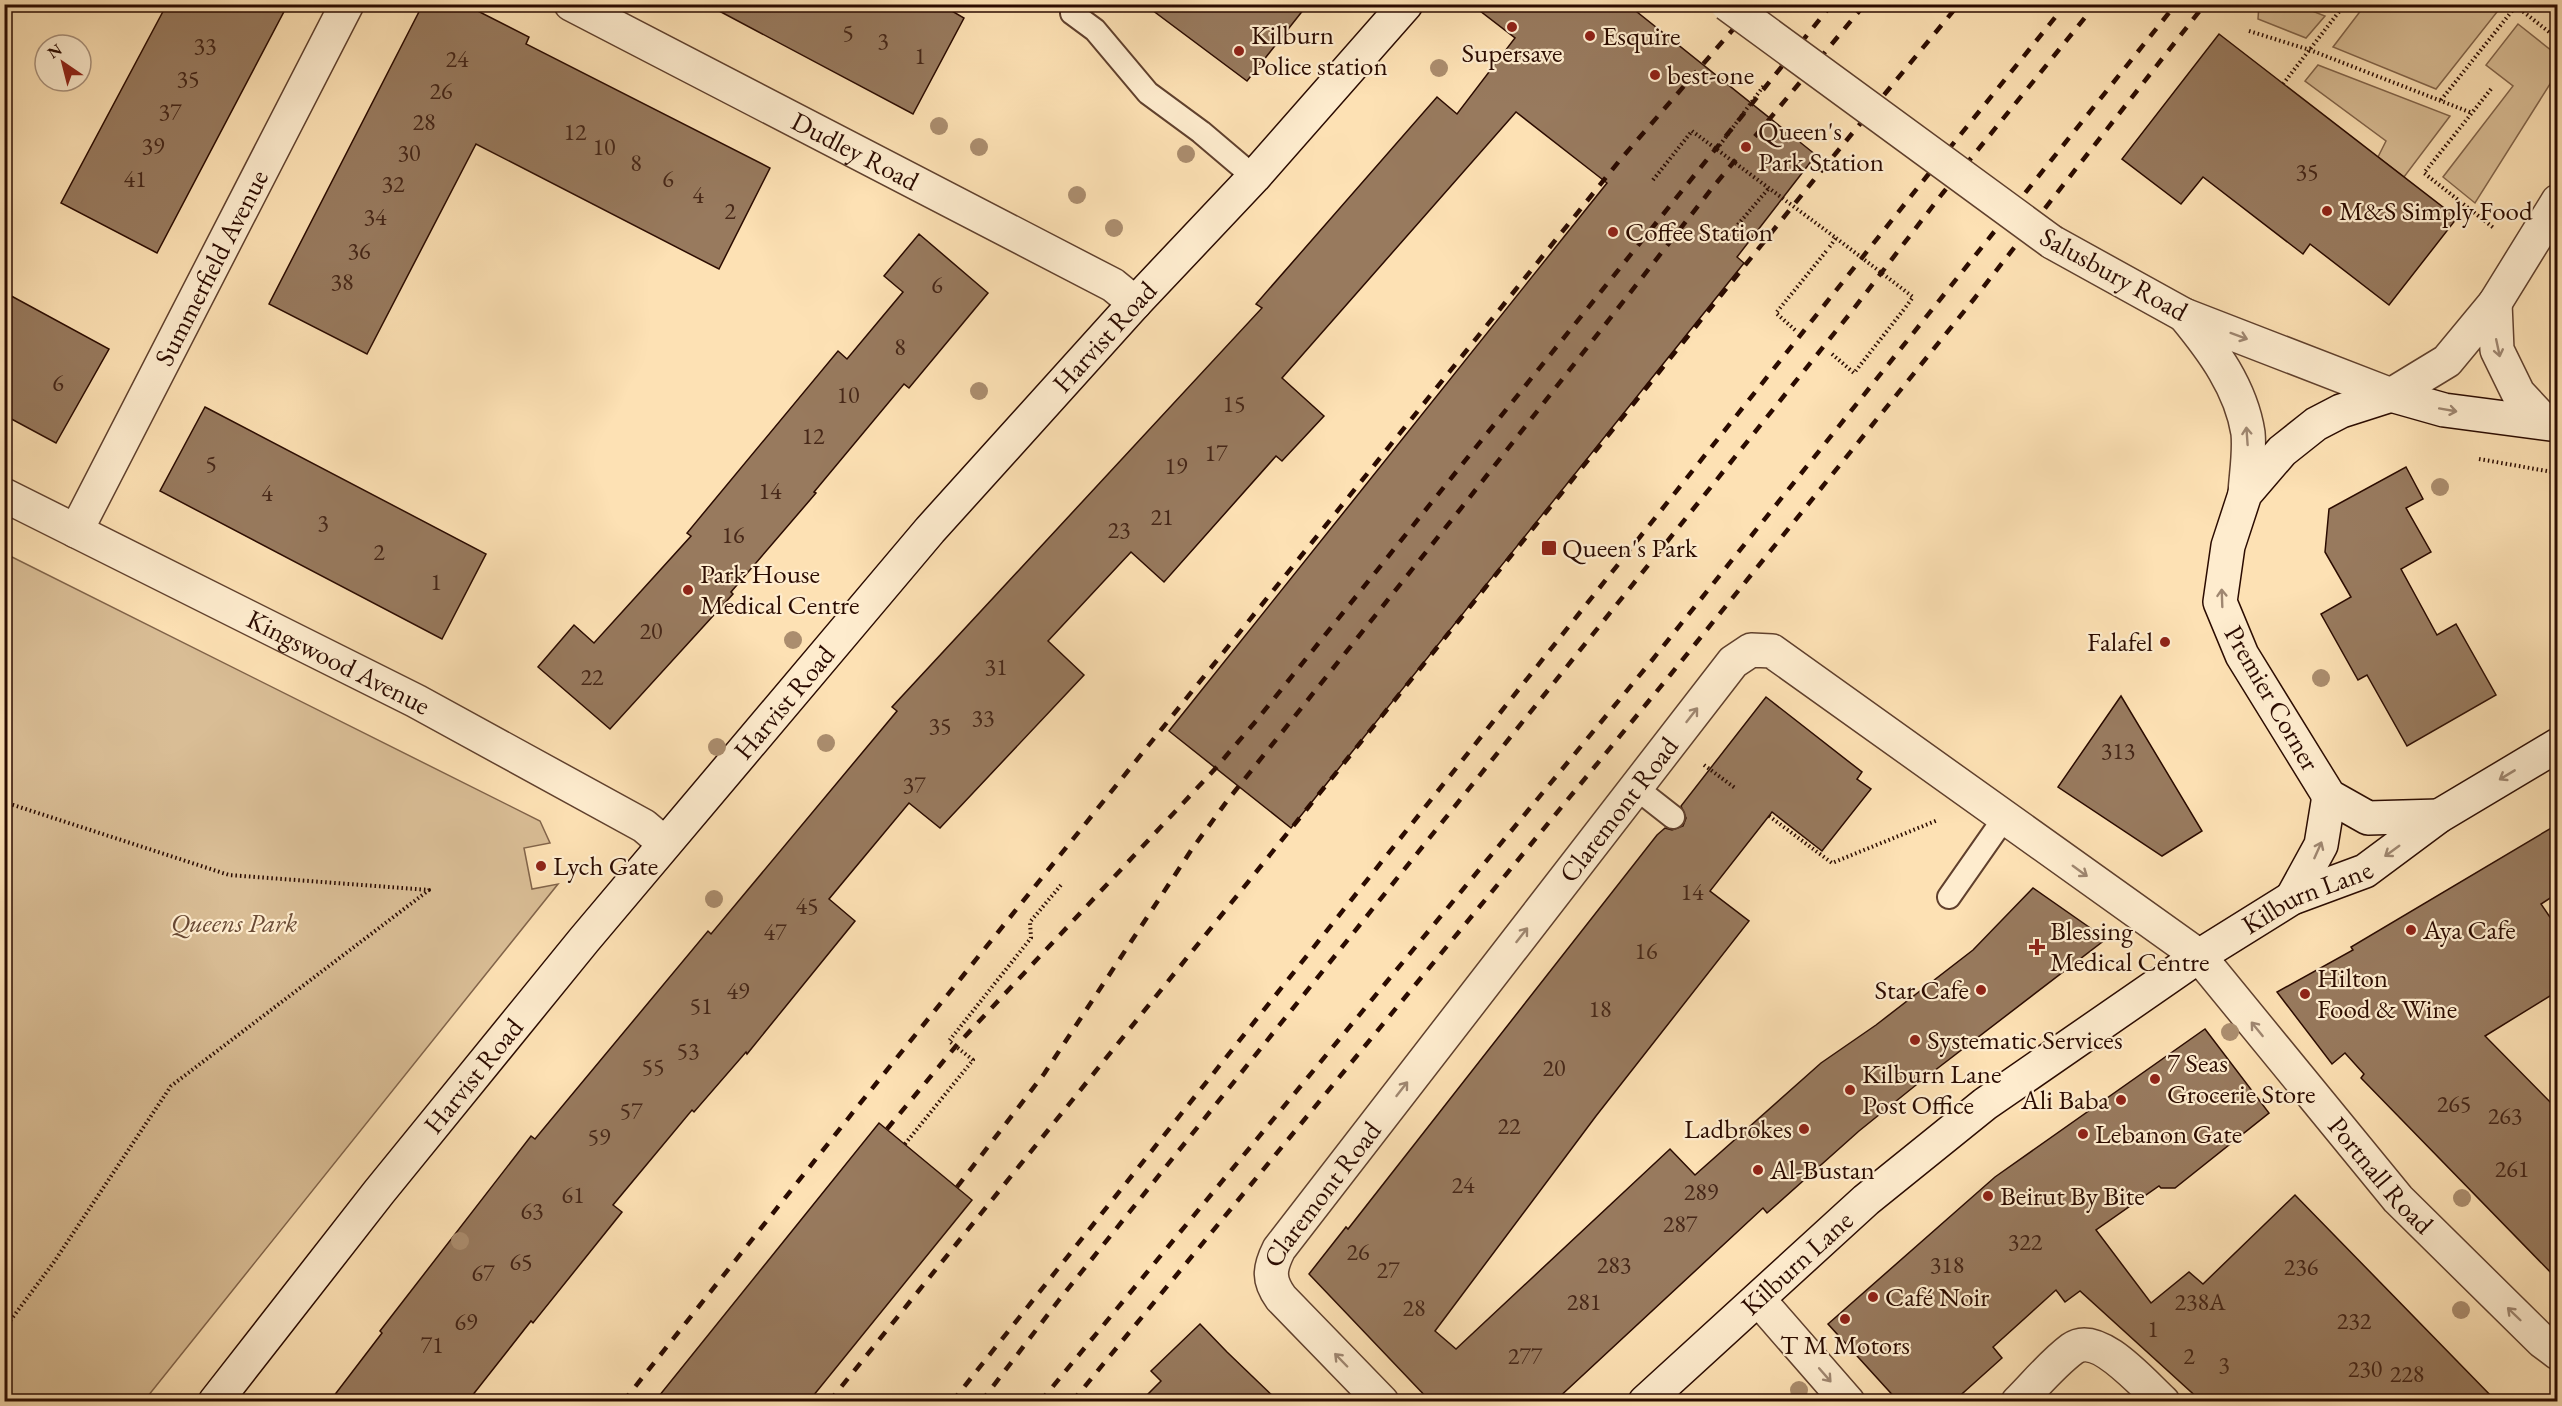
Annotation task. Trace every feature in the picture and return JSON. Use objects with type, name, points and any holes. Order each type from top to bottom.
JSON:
[{"type":"street","name":"Summerfield Avenue","points":[[76,531],[347,4]]},
{"type":"street","name":"Dudley Road","points":[[571,4],[1113,285],[1135,303]]},
{"type":"street","name":"Harvist Road","points":[[215,1401],[379,1192],[664,843],[930,530],[1135,303],[1254,177],[1406,4]]},
{"type":"street","name":"Salusbury Road","points":[[1727,4],[2052,242],[2184,315],[2391,395],[2444,410],[2552,424]]},
{"type":"street","name":"Premier Corner","points":[[2245,494],[2282,451],[2316,424],[2341,411],[2391,395],[2447,361],[2495,303],[2558,201]]},
{"type":"street","points":[[2495,303],[2496,350],[2517,393],[2552,424]]},
{"type":"street","name":"Premier Corner","points":[[2184,315],[2208,344],[2240,399],[2248,435],[2245,494],[2228,546],[2220,602],[2242,655],[2329,796],[2368,818],[2439,816]]},
{"type":"street","name":"Kingswood Avenue","points":[[4,495],[416,701],[644,826],[664,843]]},
{"type":"street","name":"Claremont Road","points":[[1382,1401],[1281,1298],[1270,1277],[1271,1265],[1279,1249],[1733,662],[1751,650],[1772,651],[2199,956]]},
{"type":"street","name":"Kilburn Lane","points":[[1645,1401],[1759,1300],[1866,1200],[1957,1126],[2199,956],[2292,898],[2365,870],[2439,816],[2558,746]]},
{"type":"street","name":"Premier Corner","points":[[2292,898],[2321,845],[2329,796]]},
{"type":"street","name":"Portnall Road","points":[[2199,956],[2398,1199],[2542,1341],[2558,1353]]},
{"type":"street","points":[[1759,1300],[1848,1401]]},
{"type":"street","points":[[2018,1401],[2073,1348],[2087,1345],[2100,1347],[2163,1401]]},
{"type":"lane","points":[[1080,4],[1072,13],[1095,30],[1148,93],[1201,132],[1254,177]]},
{"type":"lane","points":[[1636,788],[1673,817]]},
{"type":"lane","points":[[1949,897],[1994,810]]},
{"type":"path","points":[[2283,84],[2344,4]]},
{"type":"path","points":[[2441,100],[2515,5],[2558,39]]},
{"type":"path","points":[[2249,31],[2310,50],[2472,113]]},
{"type":"path","points":[[1717,149],[1765,84]]},
{"type":"path","points":[[2491,89],[2424,173],[2525,253]]},
{"type":"path","points":[[1653,180],[1692,131],[1914,297],[1854,373],[1832,354]]},
{"type":"path","points":[[1729,235],[1769,188]]},
{"type":"path","points":[[1796,330],[1776,313],[1836,238]]},
{"type":"path","points":[[4,802],[229,875],[429,890],[171,1086],[54,1262],[4,1329]]},
{"type":"path","points":[[1769,816],[1832,863],[1994,810]]},
{"type":"path","points":[[904,1144],[973,1060],[949,1041],[1031,938],[1030,922],[1061,885]]},
{"type":"green space","points":[[2259,4],[2297,5],[2325,16],[2306,38],[2258,19]]},
{"type":"green space","points":[[2497,4],[2501,7],[2436,89],[2333,47],[2365,5]]},
{"type":"green space","points":[[2518,24],[2557,55],[2557,73],[2475,203],[2443,177],[2513,86],[2486,65]]},
{"type":"green space","points":[[2318,65],[2450,116],[2404,177],[2378,157],[2386,141],[2305,81]]},
{"type":"green space","name":"Queens Park","points":[[4,553],[540,821],[550,843],[524,848],[532,889],[558,884],[144,1401],[5,1401]]},
{"type":"building","points":[[167,4],[288,4],[157,253],[61,203]]},
{"type":"building","points":[[423,4],[464,4],[529,37],[526,44],[770,168],[719,269],[476,144],[367,354],[269,304]]},
{"type":"building","points":[[706,4],[940,4],[964,18],[913,114]]},
{"type":"building","name":"Kilburn Police station","points":[[1144,4],[1308,4],[1247,81]]},
{"type":"building","points":[[1471,4],[1627,4],[1816,155],[1737,257],[1744,263],[1291,828],[1169,731],[1607,183],[1516,112],[1282,378],[1324,416],[1282,461],[1276,456],[1164,582],[1131,552],[1048,641],[1084,675],[940,828],[909,803],[829,899],[855,921],[747,1054],[746,1052],[694,1112],[692,1110],[613,1205],[622,1212],[468,1401],[330,1401],[382,1333],[380,1331],[531,1136],[535,1139],[708,931],[711,934],[897,711],[892,707],[1262,308],[1256,304],[1437,97],[1457,114],[1515,38]]},
{"type":"building","points":[[2219,34],[2457,218],[2389,305],[2310,244],[2303,254],[2203,177],[2181,204],[2122,159]]},
{"type":"building","points":[[919,234],[988,293],[909,388],[904,384],[814,492],[816,493],[731,592],[733,594],[610,729],[538,667],[574,625],[594,643],[691,536],[687,533],[838,351],[847,359],[903,292],[884,276]]},
{"type":"building","points":[[4,292],[109,349],[56,443],[4,415]]},
{"type":"building","points":[[205,407],[486,554],[442,639],[160,491]]},
{"type":"building","points":[[2406,467],[2423,499],[2406,508],[2431,552],[2401,569],[2437,635],[2456,624],[2496,695],[2407,746],[2367,675],[2358,680],[2321,614],[2351,597],[2325,552],[2329,509]]},
{"type":"building","points":[[2121,696],[2202,831],[2162,856],[2058,787]]},
{"type":"building","points":[[1766,697],[1862,772],[1857,779],[1871,789],[1822,851],[1772,812],[1710,891],[1749,921],[1596,1116],[1435,1331],[1456,1349],[1670,1149],[1695,1175],[1821,1063],[1876,1025],[1973,950],[2033,888],[2106,939],[1859,1131],[1767,1213],[1763,1208],[1555,1401],[1430,1401],[1309,1274],[1346,1227],[1348,1229],[1657,835],[1665,828],[1672,830],[1683,826],[1686,818],[1681,806]]},
{"type":"building","points":[[2558,824],[2558,893],[2541,904],[2558,929],[2558,991],[2485,1036],[2558,1110],[2558,1280],[2361,1078],[2364,1074],[2345,1053],[2332,1064],[2277,992],[2353,950],[2351,947]]},
{"type":"building","points":[[2205,1029],[2269,1113],[2175,1188],[2159,1186],[2096,1230],[2151,1303],[2189,1272],[2203,1284],[2295,1195],[2496,1401],[2201,1401],[2080,1291],[2065,1302],[2056,1290],[1993,1347],[2002,1358],[1954,1401],[1898,1401],[1828,1324],[1995,1177]]},
{"type":"building","points":[[879,1123],[972,1200],[809,1401],[655,1401]]},
{"type":"building","points":[[1200,1324],[1278,1401],[1141,1401],[1161,1381],[1151,1371]]},
{"type":"railway","points":[[623,1402],[858,1106],[1620,160],[1755,4]]},
{"type":"railway","points":[[887,1129],[956,1046],[1214,770],[1256,721],[1832,4]]},
{"type":"railway","points":[[957,1187],[1044,1074],[1192,849],[1227,801],[1466,502],[1713,187],[1865,4]]},
{"type":"railway","points":[[829,1402],[1813,181],[1959,4]]},
{"type":"railway","points":[[952,1402],[2066,4]]},
{"type":"railway","points":[[981,1402],[1059,1300],[2096,4]]},
{"type":"railway","points":[[1040,1402],[1653,659],[2176,4]]},
{"type":"railway","points":[[1072,1402],[1671,674],[1974,299],[2205,4]]},
{"type":"place","name":"Supersave","points":[[1512,27]]},
{"type":"place","name":"Esquire","points":[[1590,36]]},
{"type":"place","name":"Kilburn Police station","points":[[1239,51]]},
{"type":"place","name":"best-one","points":[[1655,75]]},
{"type":"place","name":"Queen's Park Station","points":[[1746,147]]},
{"type":"place","name":"M&S Simply Food","points":[[2327,211]]},
{"type":"place","name":"Coffee Station","points":[[1613,232]]},
{"type":"place","name":"Queen's Park","points":[[1549,548]]},
{"type":"place","name":"Park House Medical Centre","points":[[688,590]]},
{"type":"place","name":"Falafel","points":[[2165,642]]},
{"type":"place","name":"Lych Gate","points":[[541,866]]},
{"type":"place","name":"Aya Cafe","points":[[2411,930]]},
{"type":"place","name":"Blessing Medical Centre","points":[[2037,947]]},
{"type":"place","name":"Star Cafe","points":[[1981,990]]},
{"type":"place","name":"Hilton Food & Wine","points":[[2305,994]]},
{"type":"place","name":"Systematic Services","points":[[1915,1040]]},
{"type":"place","name":"7 Seas Grocerie Store","points":[[2155,1079]]},
{"type":"place","name":"Kilburn Lane Post Office","points":[[1850,1090]]},
{"type":"place","name":"Ali Baba","points":[[2121,1100]]},
{"type":"place","name":"Ladbrokes","points":[[1804,1129]]},
{"type":"place","name":"Lebanon Gate","points":[[2083,1134]]},
{"type":"place","name":"Al-Bustan","points":[[1758,1170]]},
{"type":"place","name":"Beirut By Bite","points":[[1988,1196]]},
{"type":"place","name":"Café Noir","points":[[1873,1297]]},
{"type":"place","name":"T M Motors","points":[[1845,1319]]}]
